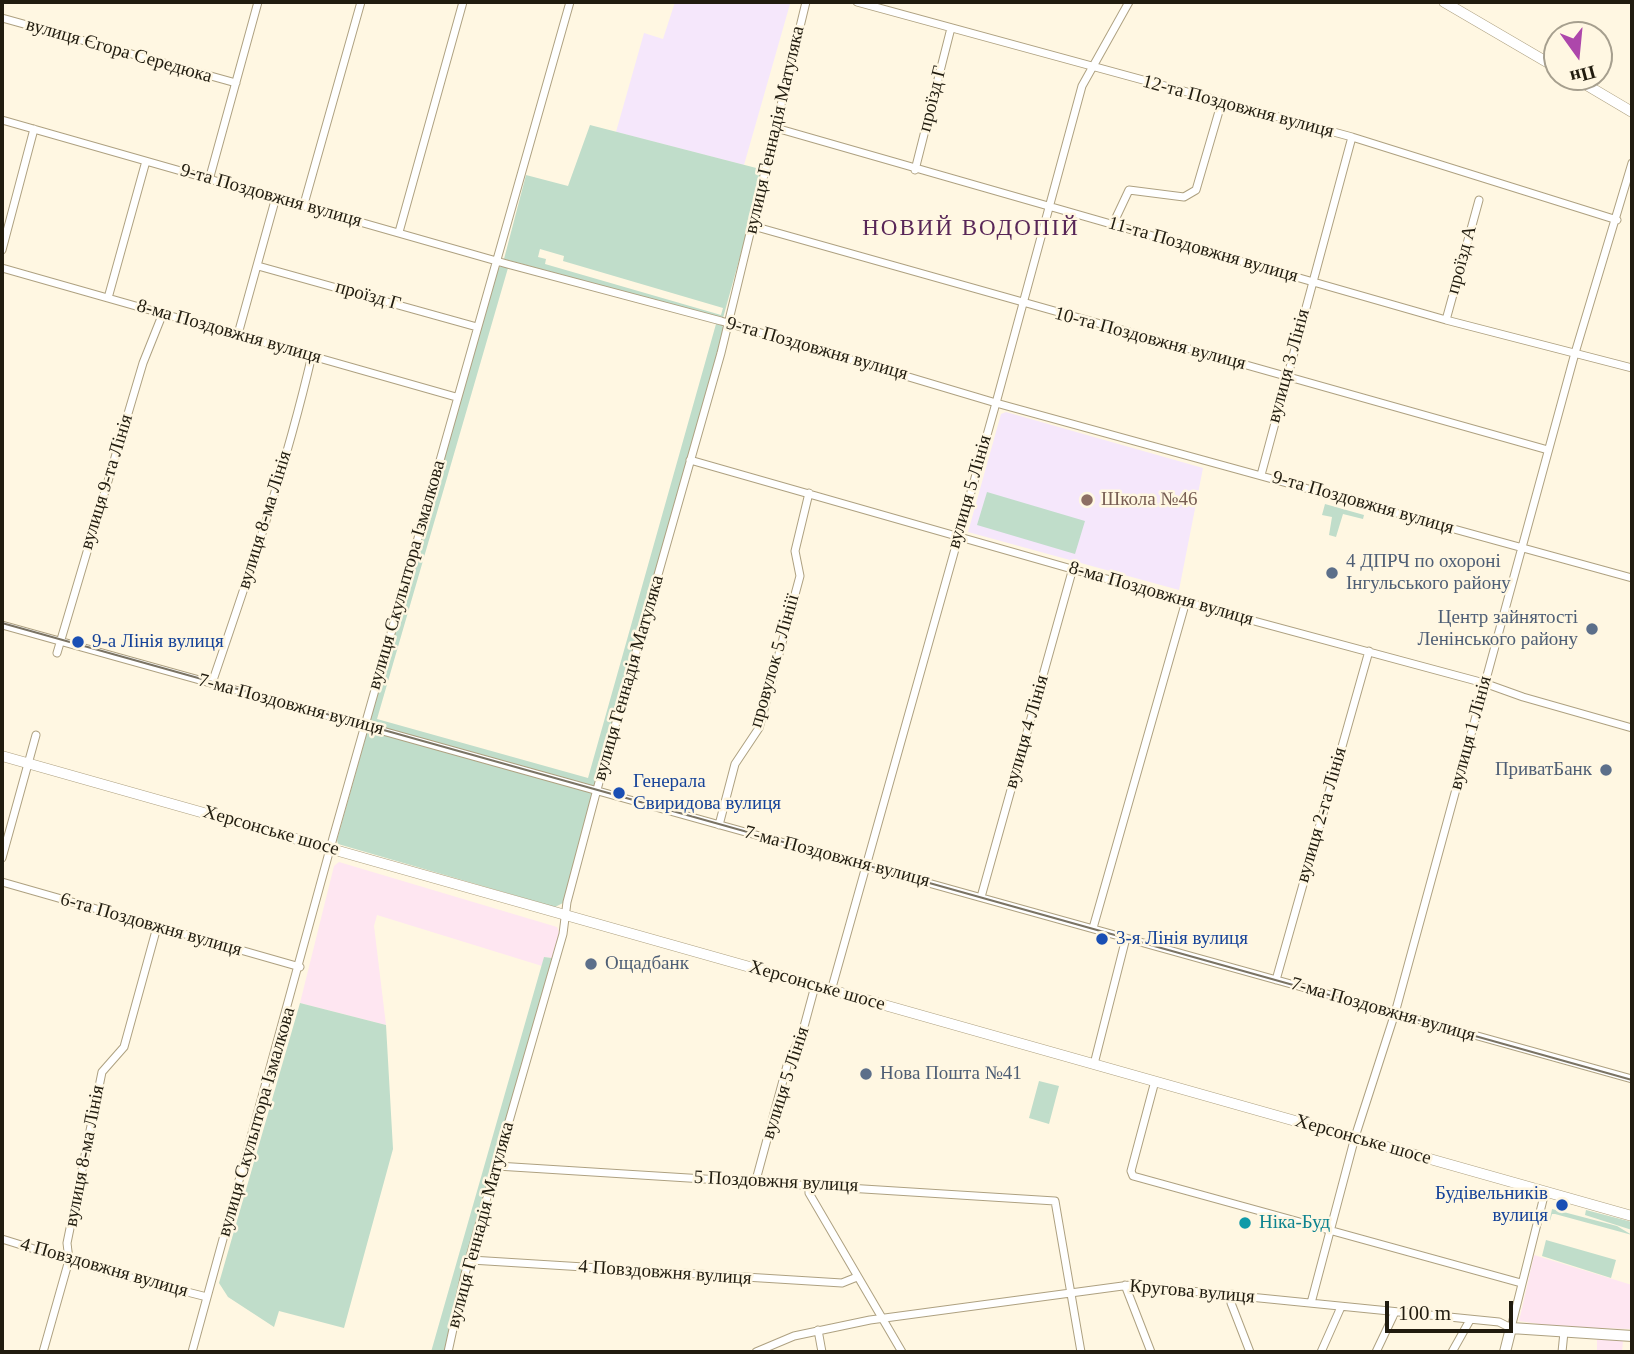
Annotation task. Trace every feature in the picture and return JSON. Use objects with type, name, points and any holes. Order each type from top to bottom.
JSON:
[{"type":"main road","points":[[1444,2],[1543,60]]},
{"type":"main road","points":[[1597,91],[1632,112]]},
{"type":"main road","name":"Херсонське шосе","points":[[2,756],[1632,1216]]},
{"type":"main road","points":[[1505,1352],[1511,1328]]},
{"type":"main road","name":"Кругова вулиця","points":[[1511,1328],[1632,1336]]},
{"type":"street","points":[[209,180],[258,2]]},
{"type":"street","points":[[304,204],[361,2]]},
{"type":"street","points":[[399,232],[463,2]]},
{"type":"street","name":"вулиця Скульптора Ізмалкова","points":[[192,1352],[456,397],[570,2]]},
{"type":"street","name":"вулиця Геннадія Матуляка","points":[[447,1352],[563,934],[565,914],[596,792],[728,323],[806,2]]},
{"type":"street","name":"12-та Поздовжня вулиця","points":[[858,2],[1090,68],[1352,137],[1617,220]]},
{"type":"street","name":"вулиця 5 Лінія","points":[[831,991],[1082,86],[1129,2]]},
{"type":"street","name":"вулиця Єгора Середюка","points":[[2,18],[236,83]]},
{"type":"street","name":"проїзд Г","points":[[915,170],[951,29]]},
{"type":"street","points":[[1113,224],[1129,190],[1184,197],[1196,190],[1222,102]]},
{"type":"street","name":"9-та Поздовжня вулиця","points":[[2,120],[728,323],[996,403],[1632,578]]},
{"type":"street","name":"11-та Поздовжня вулиця","points":[[776,128],[1446,320],[1632,369]]},
{"type":"street","points":[[2,250],[34,129]]},
{"type":"street","name":"вулиця 3 Лінія","points":[[1261,475],[1311,281],[1352,137]]},
{"type":"street","points":[[108,298],[145,161]]},
{"type":"street","name":"вулиця 1 Лінія","points":[[1311,1303],[1355,1137],[1395,1013],[1575,353],[1632,163]]},
{"type":"street","points":[[238,334],[276,197]]},
{"type":"street","name":"проїзд А","points":[[1446,320],[1479,200]]},
{"type":"street","name":"10-та Поздовжня вулиця","points":[[753,226],[1548,450]]},
{"type":"street","name":"проїзд Г","points":[[258,266],[477,327]]},
{"type":"street","name":"8-ма Поздовжня вулиця","points":[[2,268],[456,397]]},
{"type":"street","name":"вулиця 9-та Лінія","points":[[57,653],[143,363],[163,313]]},
{"type":"street","name":"вулиця 8-ма Лінія","points":[[212,683],[258,546],[300,408],[312,355]]},
{"type":"street","name":"8-ма Поздовжня вулиця","points":[[690,460],[1484,683],[1632,728]]},
{"type":"street","name":"провулок 5 Лініії","points":[[719,825],[735,764],[759,728],[766,703],[800,576],[795,551],[809,493]]},
{"type":"street","name":"вулиця 4 Лінія","points":[[981,897],[1073,568]]},
{"type":"street","points":[[1093,928],[1186,601]]},
{"type":"street","name":"7-ма Поздовжня вулиця","points":[[2,625],[1632,1079]]},
{"type":"street","name":"вулиця 2-га Лінія","points":[[1276,980],[1368,651]]},
{"type":"street","points":[[2,858],[36,735]]},
{"type":"street","name":"6-та Поздовжня вулиця","points":[[2,883],[300,967]]},
{"type":"street","name":"вулиця 8-ма Лінія","points":[[43,1352],[69,1260],[67,1243],[102,1072],[124,1047],[156,927]]},
{"type":"street","points":[[1094,1064],[1126,938]]},
{"type":"street","name":"вулиця 5 Лінія","points":[[756,1180],[788,1062],[802,1034],[815,986]]},
{"type":"street","points":[[1155,1081],[1131,1171],[1133,1176],[1521,1283]]},
{"type":"street","name":"5 Поздовжня вулиця","points":[[497,1166],[1055,1200],[1070,1292]]},
{"type":"street","points":[[809,1183],[809,1193],[902,1352]]},
{"type":"street","points":[[1511,1328],[1545,1192]]},
{"type":"street","name":"4 Повздовжня вулиця","points":[[2,1239],[207,1297]]},
{"type":"street","name":"4 Повздовжня вулиця","points":[[471,1260],[842,1283],[857,1277]]},
{"type":"street","points":[[1125,1285],[1151,1352]]},
{"type":"street","name":"Кругова вулиця","points":[[756,1352],[818,1330],[1125,1285],[1499,1322],[1511,1328]]},
{"type":"street","points":[[1070,1292],[1081,1352]]},
{"type":"street","points":[[1232,1294],[1231,1303],[1250,1352]]},
{"type":"street","points":[[1321,1352],[1341,1307]]},
{"type":"street","points":[[1376,1352],[1395,1312]]},
{"type":"street","points":[[1452,1352],[1469,1320]]},
{"type":"street","points":[[818,1330],[822,1352]]},
{"type":"street","points":[[1562,1352],[1564,1332]]},
{"type":"shaded area","points":[[675,2],[790,4],[744,165],[616,132],[644,33],[663,39]]},
{"type":"shaded area","name":"Школа №46","points":[[1006,412],[1203,468],[1179,590],[968,532],[1001,414]]},
{"type":"shaded area","points":[[339,862],[557,927],[560,934],[552,958],[544,957],[542,966],[377,915],[374,926],[386,1025],[300,1003],[334,866]]},
{"type":"shaded area","points":[[1534,1255],[1632,1285],[1632,1329],[1559,1327],[1519,1321]]},
{"type":"shaded area","points":[[1597,1339],[1623,1341],[1622,1352],[1597,1352]]},
{"type":"green space","points":[[590,125],[764,170],[723,318],[504,259],[526,175],[568,186]],"holes":[[[540,249],[564,256],[563,261],[723,308],[721,315],[545,264],[546,259],[538,257]]]},
{"type":"green space","points":[[497,268],[508,268],[377,719],[588,778],[716,324],[722,325],[724,330],[563,903],[555,907],[338,844],[337,840]]},
{"type":"green space","points":[[987,492],[1085,521],[1075,554],[977,525]]},
{"type":"green space","points":[[1325,504],[1364,515],[1363,519],[1343,514],[1336,537],[1329,535],[1332,517],[1322,515]]},
{"type":"green space","points":[[544,957],[552,958],[463,1273],[445,1350],[431,1352]]},
{"type":"green space","points":[[300,1003],[386,1025],[393,1149],[344,1328],[279,1311],[274,1327],[228,1297],[219,1283]]},
{"type":"green space","points":[[1039,1081],[1059,1086],[1049,1124],[1029,1118]]},
{"type":"green space","points":[[1552,1209],[1617,1226],[1632,1235],[1555,1214],[1552,1214],[1549,1224]]},
{"type":"green space","points":[[1586,1210],[1632,1222],[1632,1230],[1585,1215]]},
{"type":"green space","points":[[1546,1240],[1616,1260],[1611,1278],[1542,1256]]},
{"type":"tram line","points":[[2,623],[1632,1080]]},
{"type":"place","name":"Школа №46","points":[[1087,500]]},
{"type":"place","name":"4 ДПРЧ по охороні Інгульського району","points":[[1332,573]]},
{"type":"place","name":"Центр зайнятості Ленінського району","points":[[1592,629]]},
{"type":"place","name":"9-а Лінія вулиця","points":[[78,642]]},
{"type":"place","name":"ПриватБанк","points":[[1606,770]]},
{"type":"place","name":"Генерала Свиридова вулиця","points":[[619,793]]},
{"type":"place","name":"3-я Лінія вулиця","points":[[1102,939]]},
{"type":"place","name":"Ощадбанк","points":[[591,964]]},
{"type":"place","name":"Нова Пошта №41","points":[[866,1074]]},
{"type":"place","name":"Будівельників вулиця","points":[[1562,1205]]},
{"type":"place","name":"Ніка-Буд","points":[[1245,1223]]},
{"type":"district","name":"НОВИЙ ВОДОПІЙ","points":[[971,229]]}]
